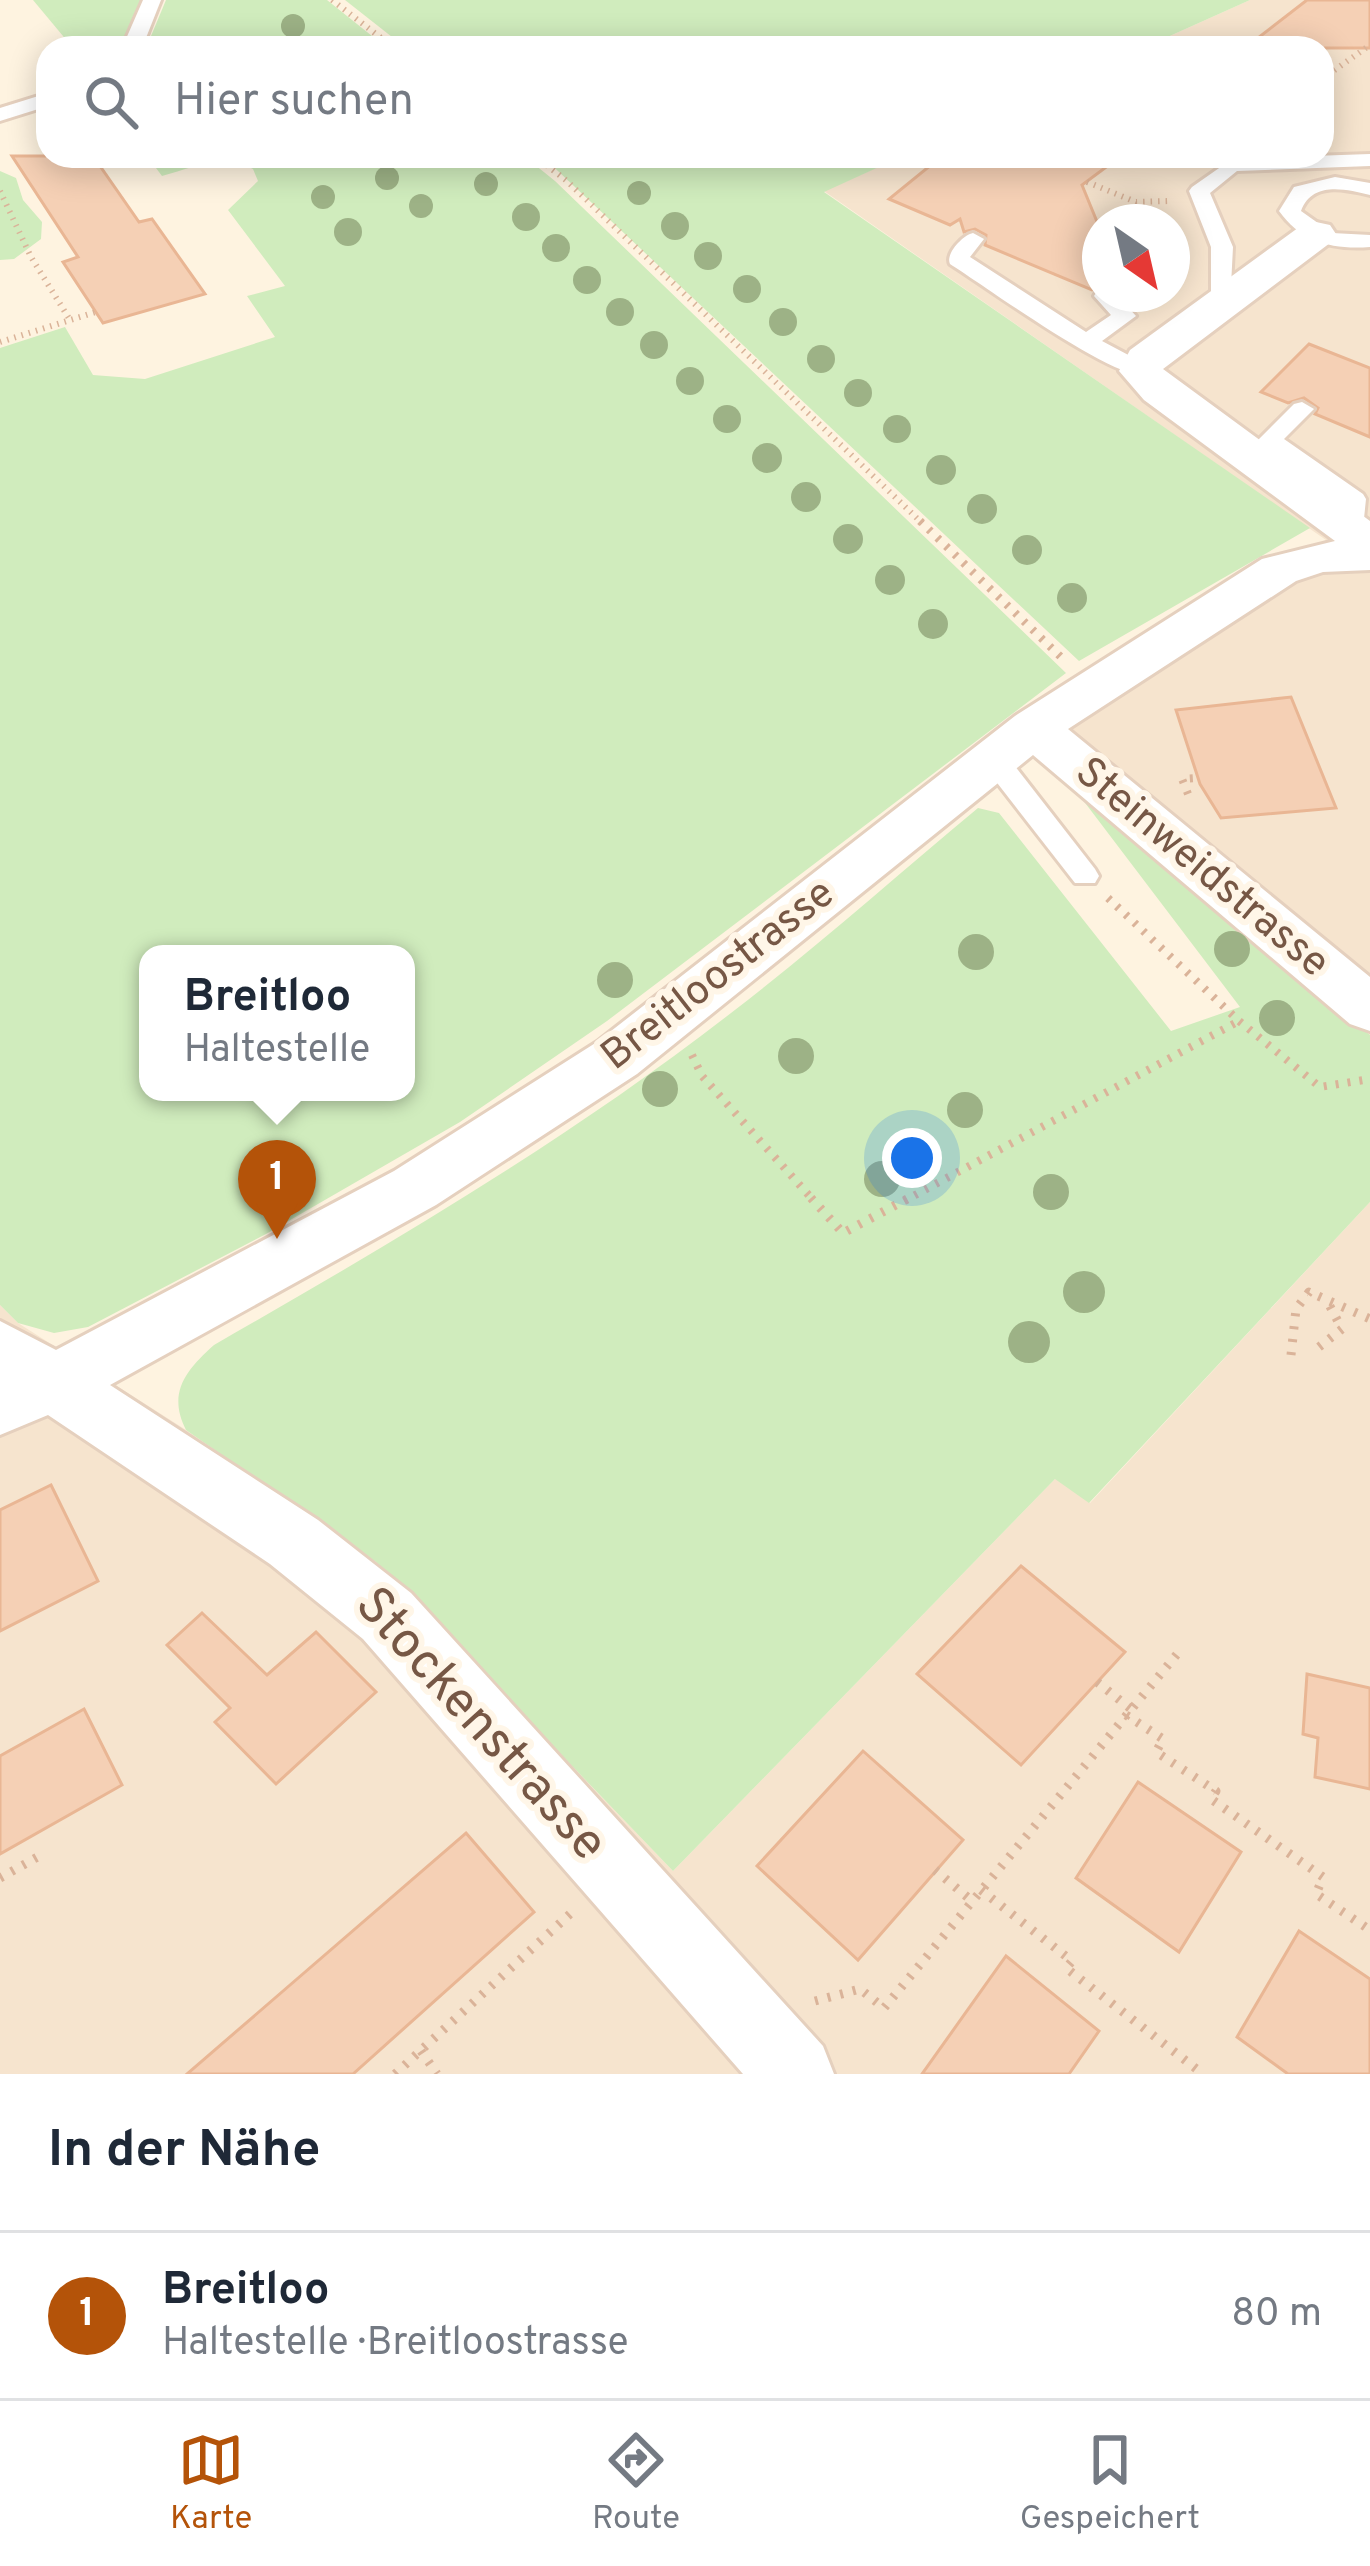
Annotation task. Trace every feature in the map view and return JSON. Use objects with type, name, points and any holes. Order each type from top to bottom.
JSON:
[{"type":"street","points":[[1316,234],[1145,359],[1142,371],[1160,391],[1364,547]]},
{"type":"street","name":"Breitloostrasse","points":[[16,1379],[129,1346],[415,1188],[616,1058],[1013,744],[1092,687],[1279,570],[1364,547]]},
{"type":"street","name":"Steinweidstrasse","points":[[1013,744],[1271,931],[1370,1009]]},
{"type":"street","name":"Stockenstrasse","points":[[16,1379],[294,1542],[387,1616],[794,2074]]},
{"type":"lane","points":[[137,36],[152,0]]},
{"type":"lane","points":[[0,115],[36,103]]},
{"type":"lane","points":[[1334,161],[1370,160]]},
{"type":"lane","points":[[1219,305],[1222,247],[1199,190],[1228,168]]},
{"type":"lane","points":[[1370,189],[1328,183],[1298,193],[1290,212],[1296,222],[1316,234],[1345,242],[1370,241]]},
{"type":"lane","points":[[973,239],[958,259],[1086,342],[1142,371]]},
{"type":"lane","points":[[1086,342],[1125,316],[1121,312]]},
{"type":"lane","points":[[1301,409],[1270,440],[1354,499],[1364,547]]},
{"type":"lane","points":[[1013,744],[1085,876]]},
{"type":"path","points":[[332,0],[378,36]]},
{"type":"path","points":[[1334,70],[1370,45]]},
{"type":"path","points":[[550,168],[1092,687]]},
{"type":"path","points":[[1087,182],[1136,202],[1202,199]]},
{"type":"path","points":[[0,191],[31,257],[70,320]]},
{"type":"path","points":[[0,213],[9,211]]},
{"type":"path","points":[[0,342],[96,312]]},
{"type":"path","points":[[1085,876],[1239,1022],[1320,1087],[1370,1079]]},
{"type":"path","points":[[702,1076],[843,1233],[1239,1022]]},
{"type":"path","points":[[1291,1355],[1296,1310],[1309,1292],[1370,1319]]},
{"type":"path","points":[[1319,1347],[1342,1329],[1326,1297]]},
{"type":"path","points":[[744,2021],[860,1989],[884,2008],[1178,1653]]},
{"type":"path","points":[[1097,1682],[1162,1738],[1156,1752],[1216,1791],[1211,1799],[1323,1877],[1316,1894],[1370,1930]]},
{"type":"path","points":[[0,1877],[40,1855]]},
{"type":"path","points":[[935,1870],[972,1901]]},
{"type":"path","points":[[395,2074],[614,1874]]},
{"type":"path","points":[[981,1890],[1072,1961],[1066,1968],[1203,2074]]},
{"type":"path","points":[[421,2051],[437,2074]]},
{"type":"shaded area","points":[[1250,0],[1370,0],[1370,1035],[1071,783],[1045,767],[1033,728],[1326,540],[824,191],[876,168],[1334,168],[1334,36],[1170,36]]},
{"type":"shaded area","points":[[1370,1202],[1370,2074],[0,2074],[0,1305],[18,1323],[186,1430],[376,1562],[673,1871],[1056,1478],[1090,1503]]},
{"type":"green space","points":[[33,0],[145,0],[128,36],[63,36]]},
{"type":"green space","points":[[166,0],[327,0],[372,36],[151,36]]},
{"type":"green space","points":[[345,0],[1250,0],[1170,36],[391,36]]},
{"type":"green space","points":[[156,168],[189,168],[162,176]]},
{"type":"green space","points":[[539,168],[1066,673],[607,1021],[460,1122],[266,1234],[88,1327],[54,1333],[18,1323],[0,1305],[0,348],[65,327],[93,375],[145,379],[275,337],[247,296],[285,286],[228,210],[258,181],[253,169]]},
{"type":"green space","points":[[555,168],[877,168],[824,192],[1310,528],[1079,661]]},
{"type":"green space","points":[[0,171],[16,178],[23,200],[42,222],[41,239],[14,259],[0,260]]},
{"type":"green space","points":[[1070,783],[1370,1035],[1370,1202],[1089,1503],[1055,1479],[673,1871],[376,1562],[186,1430],[178,1405],[182,1383],[214,1345],[478,1188],[670,1059],[794,963],[978,808],[999,813],[1171,1031],[1240,1007]]},
{"type":"building","points":[[1307,0],[1370,0],[1370,48],[1334,48],[1334,36],[1260,36]]},
{"type":"building","points":[[12,156],[36,156],[36,168],[101,168],[139,222],[152,219],[205,294],[103,323],[63,262],[78,257]]},
{"type":"building","points":[[927,168],[1105,168],[1082,185],[1090,204],[1082,204],[1082,286],[985,245],[986,235],[975,229],[964,232],[960,219],[950,225],[889,199]]},
{"type":"building","points":[[1309,344],[1370,368],[1370,437],[1315,414],[1318,408],[1304,398],[1288,403],[1261,392]]},
{"type":"building","points":[[1291,697],[1336,808],[1221,818],[1200,784],[1176,710]]},
{"type":"building","points":[[51,1485],[98,1581],[0,1631],[0,1510]]},
{"type":"building","points":[[1021,1566],[1125,1652],[1021,1765],[917,1674]]},
{"type":"building","points":[[202,1613],[267,1675],[316,1632],[376,1692],[276,1784],[215,1722],[230,1708],[167,1645]]},
{"type":"building","points":[[1307,1674],[1370,1688],[1370,1789],[1315,1777],[1318,1738],[1303,1734]]},
{"type":"building","points":[[84,1709],[122,1785],[0,1854],[0,1756]]},
{"type":"building","points":[[863,1751],[963,1840],[858,1960],[757,1866]]},
{"type":"building","points":[[1138,1782],[1241,1852],[1179,1952],[1076,1878]]},
{"type":"building","points":[[466,1833],[534,1912],[353,2074],[187,2074]]},
{"type":"building","points":[[1299,1931],[1370,1979],[1370,2074],[1288,2074],[1237,2037]]},
{"type":"building","points":[[1006,1956],[1099,2031],[1069,2074],[922,2074]]},
{"type":"place","name":"Breitloo","points":[[277,1239]]}]
